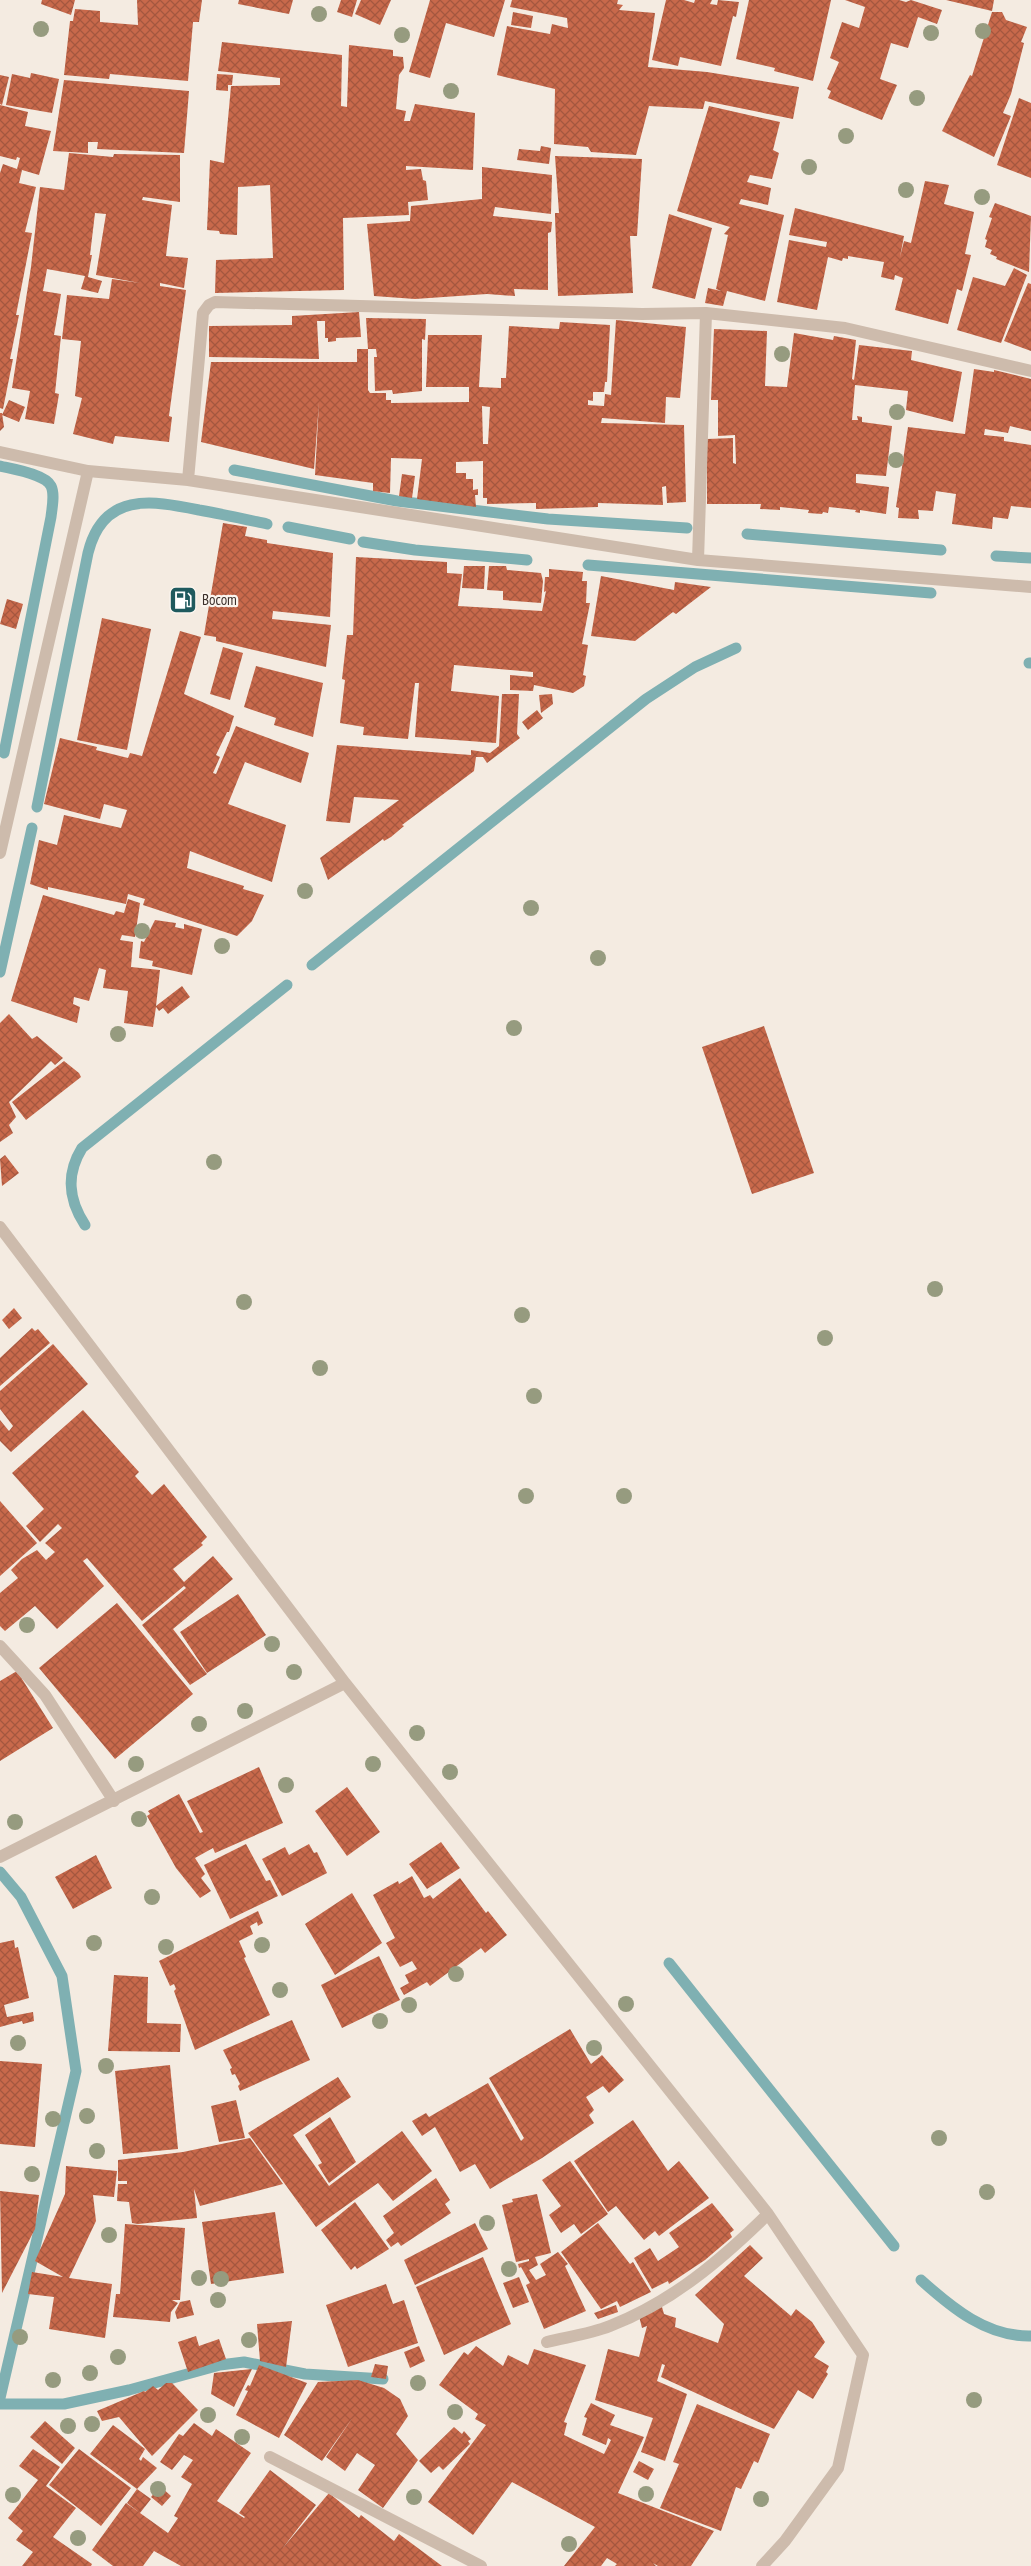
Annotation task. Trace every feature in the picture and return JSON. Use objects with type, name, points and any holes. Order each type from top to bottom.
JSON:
[{"type":"street","points":[[188,480],[203,313],[209,305],[215,302],[642,314],[706,313],[844,328],[1031,371]]},
{"type":"street","points":[[698,560],[706,313]]},
{"type":"street","points":[[0,452],[88,470],[188,480],[698,560],[1031,587]]},
{"type":"street","points":[[0,853],[88,470]]},
{"type":"street","points":[[0,1226],[345,1684],[768,2214],[863,2355],[838,2468],[785,2541],[762,2566]]},
{"type":"street","points":[[0,1646],[45,1695],[114,1801]]},
{"type":"street","points":[[0,1856],[114,1801],[345,1684]]},
{"type":"street","points":[[547,2342],[609,2326],[665,2300],[726,2255],[768,2214]]},
{"type":"street","points":[[270,2457],[481,2566]]},
{"type":"building","points":[[42,0],[75,0],[71,15],[41,4]]},
{"type":"building","points":[[137,0],[202,0],[199,22],[193,22],[188,81],[110,74],[109,79],[64,75],[70,21],[73,21],[75,9],[100,11],[100,22],[138,25]]},
{"type":"building","points":[[239,0],[293,0],[289,14],[238,4]]},
{"type":"building","points":[[341,0],[357,0],[352,17],[337,12]]},
{"type":"building","points":[[361,0],[391,0],[380,25],[355,14]]},
{"type":"building","points":[[430,0],[505,0],[494,37],[446,23],[430,78],[409,72]]},
{"type":"building","points":[[512,0],[618,0],[617,4],[623,5],[619,10],[655,13],[648,67],[707,72],[799,87],[793,119],[705,101],[703,109],[649,106],[636,155],[591,152],[588,147],[554,144],[555,89],[497,75],[507,26],[550,34],[552,24],[568,28],[567,18],[510,7]]},
{"type":"building","points":[[666,0],[684,0],[694,3],[695,0],[712,0],[710,4],[717,5],[718,0],[739,2],[736,17],[733,16],[721,66],[680,57],[678,66],[652,60]]},
{"type":"building","points":[[749,0],[831,0],[813,81],[774,71],[775,68],[736,59]]},
{"type":"building","points":[[845,0],[899,0],[906,2],[911,0],[942,10],[937,24],[918,17],[908,48],[891,43],[880,79],[897,85],[882,120],[828,98],[831,91],[827,89],[839,62],[830,58],[842,22],[859,28],[865,7]]},
{"type":"building","points":[[946,0],[994,0],[992,11]]},
{"type":"building","points":[[513,12],[533,16],[531,28],[511,25]]},
{"type":"building","points":[[992,12],[1002,12],[1006,20],[1027,27],[1021,42],[1024,43],[1011,94],[1003,113],[1011,116],[994,157],[942,131],[970,75],[972,76]]},
{"type":"building","points":[[222,42],[342,55],[341,106],[347,107],[349,45],[393,50],[393,56],[403,57],[404,68],[399,75],[396,109],[406,111],[404,121],[410,121],[415,104],[475,113],[473,170],[406,166],[406,170],[421,169],[423,180],[426,181],[428,200],[408,202],[409,215],[343,218],[344,290],[215,293],[216,260],[273,258],[270,185],[238,187],[237,235],[220,234],[219,231],[207,230],[210,160],[224,163],[231,86],[280,85],[280,78],[218,71]]},
{"type":"building","points":[[31,73],[59,79],[52,113],[6,105],[12,74],[30,78]]},
{"type":"building","points":[[217,74],[233,75],[232,85],[228,85],[228,91],[216,90]]},
{"type":"building","points":[[0,75],[9,77],[2,105],[0,104]]},
{"type":"building","points":[[64,80],[189,91],[184,153],[97,149],[98,142],[88,142],[88,153],[53,151]]},
{"type":"building","points":[[1019,98],[1031,103],[1031,178],[997,165]]},
{"type":"building","points":[[0,105],[28,112],[25,126],[51,131],[39,175],[22,170],[19,183],[36,187],[25,232],[32,233],[16,315],[19,315],[10,359],[13,359],[3,409],[0,408],[0,173],[3,164],[17,169],[20,158],[17,157],[16,160],[0,156]]},
{"type":"building","points":[[709,106],[780,122],[773,150],[779,153],[772,179],[750,175],[747,182],[771,188],[768,205],[741,199],[739,204],[784,215],[765,301],[727,291],[723,306],[705,303],[708,288],[721,291],[716,289],[728,235],[724,234],[730,227],[677,211]]},
{"type":"building","points":[[541,146],[551,148],[549,164],[517,160],[519,149],[540,151]]},
{"type":"building","points":[[69,153],[113,157],[114,154],[180,155],[180,202],[143,197],[142,200],[172,205],[166,256],[188,258],[184,288],[160,283],[160,286],[186,290],[169,416],[172,417],[169,442],[115,436],[113,444],[73,434],[82,398],[75,396],[81,341],[62,339],[67,295],[109,299],[112,279],[140,283],[96,275],[106,214],[95,213],[90,255],[92,255],[88,277],[102,281],[98,293],[81,289],[85,276],[47,269],[43,291],[61,294],[54,335],[61,336],[55,393],[59,394],[54,424],[25,419],[30,391],[12,388],[31,267],[40,187],[64,190]]},
{"type":"building","points":[[555,156],[642,159],[637,236],[630,236],[633,293],[558,296],[555,213],[559,213]]},
{"type":"building","points":[[482,167],[552,175],[551,214],[495,207],[493,216],[552,222],[551,232],[548,233],[548,290],[514,289],[515,296],[487,294],[415,299],[374,296],[367,224],[410,221],[411,206],[482,199]]},
{"type":"building","points":[[925,181],[949,185],[944,204],[974,212],[965,254],[971,255],[962,291],[957,289],[948,324],[895,310],[903,278],[895,275],[894,280],[881,277],[884,262],[848,256],[848,259],[843,258],[842,261],[828,257],[817,310],[777,302],[789,240],[826,247],[827,242],[789,235],[795,208],[904,236],[900,257],[904,241],[911,243]]},
{"type":"building","points":[[995,203],[1031,216],[1029,272],[996,259],[997,257],[990,254],[992,250],[985,247],[987,240],[985,239],[992,218],[989,217]]},
{"type":"building","points":[[669,214],[712,228],[695,299],[652,288]]},
{"type":"building","points":[[1014,268],[1027,275],[1001,343],[957,330],[973,277],[1005,286]]},
{"type":"building","points":[[1028,283],[1031,284],[1031,351],[1004,341]]},
{"type":"building","points":[[359,312],[361,337],[336,338],[336,341],[328,342],[328,338],[325,338],[325,321],[317,321],[319,359],[209,357],[209,326],[292,325],[292,316]]},
{"type":"building","points":[[366,318],[426,319],[425,340],[422,339],[422,391],[393,394],[392,390],[375,391],[374,357],[377,357],[376,349],[368,349]]},
{"type":"building","points":[[616,320],[686,327],[680,398],[666,397],[665,423],[602,418],[601,423],[684,425],[686,502],[667,503],[666,486],[662,487],[663,505],[598,503],[598,507],[536,509],[536,503],[487,504],[487,498],[483,498],[483,461],[456,462],[456,473],[466,473],[466,479],[473,479],[473,490],[478,489],[478,495],[475,495],[476,507],[417,499],[422,459],[391,458],[390,493],[373,491],[373,483],[315,475],[319,402],[314,469],[201,442],[211,362],[357,362],[357,349],[368,349],[368,390],[370,393],[386,393],[386,400],[391,400],[391,403],[469,402],[469,387],[426,387],[428,335],[482,335],[479,387],[501,388],[501,378],[506,378],[509,326],[559,329],[560,322],[610,325],[607,382],[605,382],[604,392],[593,392],[593,401],[588,400],[588,405],[604,406],[605,394],[611,395]],"holes":[[[482,406],[490,407],[488,444],[483,444]]]},
{"type":"building","points":[[714,329],[767,331],[765,386],[787,387],[794,333],[833,340],[834,336],[856,340],[852,379],[854,380],[859,345],[912,351],[911,360],[962,372],[953,422],[906,410],[908,391],[855,385],[852,420],[858,420],[857,416],[862,417],[862,422],[892,426],[886,476],[856,474],[856,483],[889,487],[886,514],[860,510],[860,513],[855,512],[856,510],[829,507],[828,513],[823,512],[822,514],[808,513],[809,510],[780,507],[780,510],[760,509],[761,504],[707,504],[707,439],[733,438],[733,463],[736,464],[735,435],[718,436],[718,400],[711,400]]},
{"type":"building","points":[[974,369],[994,372],[994,370],[1031,379],[1031,431],[1010,426],[1008,433],[985,429],[984,435],[1004,437],[1004,441],[1031,445],[1031,508],[1011,506],[1008,519],[993,517],[992,529],[952,524],[956,494],[936,491],[933,511],[918,510],[919,519],[898,518],[899,508],[896,507],[908,427],[965,434]]},
{"type":"building","points":[[9,400],[25,407],[19,422],[2,415]]},
{"type":"building","points":[[0,413],[2,413],[4,427],[0,431]]},
{"type":"building","points":[[402,474],[415,476],[412,498],[399,496]]},
{"type":"building","points":[[223,523],[247,527],[245,536],[267,540],[267,543],[333,553],[330,617],[273,611],[272,619],[331,625],[326,667],[216,641],[216,637],[204,635]]},
{"type":"building","points":[[356,557],[447,562],[447,573],[462,574],[458,606],[542,611],[546,591],[544,592],[545,577],[549,577],[549,569],[583,572],[582,581],[587,581],[586,603],[590,603],[582,644],[588,645],[583,675],[586,676],[584,686],[573,693],[534,685],[533,691],[510,690],[510,675],[533,677],[533,672],[454,665],[451,691],[499,696],[496,743],[415,737],[419,683],[415,683],[408,739],[363,735],[364,727],[340,723],[345,680],[342,679],[347,635],[353,635]]},
{"type":"building","points":[[464,566],[485,566],[484,589],[462,588]]},
{"type":"building","points":[[489,566],[506,566],[507,570],[541,573],[543,581],[541,603],[503,600],[503,591],[487,590]]},
{"type":"building","points":[[601,576],[674,590],[675,582],[711,587],[676,614],[673,612],[635,641],[591,636]]},
{"type":"building","points":[[7,599],[23,604],[16,629],[0,624]]},
{"type":"building","points":[[102,618],[151,629],[127,750],[77,740]]},
{"type":"building","points":[[180,631],[201,637],[184,694],[234,716],[229,732],[227,732],[216,755],[220,757],[213,773],[216,774],[236,726],[309,753],[301,783],[245,762],[228,804],[286,825],[272,882],[190,851],[187,868],[244,886],[243,889],[264,895],[252,921],[237,936],[143,905],[145,899],[128,894],[126,904],[48,887],[48,890],[30,884],[39,840],[57,845],[64,815],[121,828],[127,810],[104,804],[100,819],[44,804],[60,738],[97,747],[96,750],[128,758],[130,753],[142,756]]},
{"type":"building","points":[[223,647],[243,653],[230,700],[210,694]]},
{"type":"building","points":[[256,666],[323,683],[313,737],[274,725],[276,718],[244,707]]},
{"type":"building","points":[[502,694],[519,694],[517,734],[520,738],[487,763],[483,757],[476,757],[474,771],[402,825],[404,826],[391,837],[384,841],[383,839],[328,880],[320,858],[399,800],[354,797],[350,823],[326,821],[337,745],[471,755],[471,750],[490,753],[499,746]]},
{"type":"building","points":[[552,694],[553,704],[541,713],[539,695]]},
{"type":"building","points":[[537,710],[543,718],[528,730],[522,722]]},
{"type":"building","points":[[43,895],[114,915],[116,911],[124,913],[128,899],[140,903],[135,937],[122,935],[120,940],[133,942],[131,967],[160,970],[156,1006],[182,986],[190,997],[168,1014],[163,1008],[159,1011],[156,1007],[153,1027],[124,1023],[128,991],[103,988],[106,970],[99,968],[89,1001],[74,997],[73,1004],[80,1007],[77,1023],[11,1001]]},
{"type":"building","points":[[155,920],[176,923],[175,927],[184,929],[184,924],[202,929],[192,975],[152,966],[153,961],[139,958],[141,941],[144,942]]},
{"type":"building","points":[[9,1014],[32,1039],[37,1036],[63,1058],[55,1065],[51,1061],[9,1102],[16,1117],[9,1125],[13,1133],[0,1142],[0,1023]]},
{"type":"building","points":[[764,1026],[814,1173],[752,1194],[702,1047]]},
{"type":"building","points":[[64,1061],[79,1073],[81,1077],[26,1120],[12,1102]]},
{"type":"building","points":[[5,1155],[19,1173],[2,1186],[0,1159]]},
{"type":"building","points":[[14,1308],[22,1318],[9,1329],[2,1320]]},
{"type":"building","points":[[32,1328],[35,1331],[38,1329],[50,1343],[0,1386],[0,1358]]},
{"type":"building","points":[[53,1344],[88,1384],[11,1452],[0,1441],[0,1420],[9,1431],[13,1426],[0,1409],[0,1391]]},
{"type":"building","points":[[83,1410],[139,1472],[135,1476],[152,1495],[164,1484],[207,1537],[201,1543],[203,1545],[173,1569],[184,1582],[213,1556],[233,1579],[173,1629],[207,1674],[190,1685],[142,1625],[186,1588],[184,1586],[142,1621],[87,1558],[83,1561],[104,1586],[57,1629],[35,1606],[5,1631],[0,1626],[0,1593],[18,1578],[11,1570],[22,1559],[37,1550],[46,1560],[55,1552],[45,1543],[62,1528],[58,1524],[40,1542],[26,1526],[44,1509],[12,1473]]},
{"type":"building","points":[[0,1501],[37,1543],[0,1576]]},
{"type":"building","points":[[238,1594],[266,1635],[207,1673],[180,1632]]},
{"type":"building","points":[[117,1603],[193,1694],[115,1759],[39,1668]]},
{"type":"building","points":[[17,1671],[53,1728],[0,1761],[0,1681]]},
{"type":"building","points":[[259,1767],[283,1823],[215,1853],[213,1848],[195,1858],[205,1874],[201,1878],[211,1891],[200,1898],[176,1868],[147,1816],[150,1814],[148,1811],[179,1794],[200,1833],[203,1832],[187,1801]]},
{"type":"building","points":[[347,1787],[380,1832],[347,1856],[315,1811]]},
{"type":"building","points":[[441,1842],[460,1868],[427,1889],[409,1864]]},
{"type":"building","points":[[246,1844],[266,1881],[270,1880],[278,1896],[230,1919],[204,1865]]},
{"type":"building","points":[[309,1844],[314,1853],[317,1852],[327,1873],[282,1896],[262,1859],[285,1847],[289,1855]]},
{"type":"building","points":[[96,1855],[112,1888],[73,1909],[55,1877]]},
{"type":"building","points":[[412,1876],[424,1898],[430,1895],[433,1899],[460,1878],[486,1913],[488,1911],[507,1935],[485,1953],[481,1948],[430,1986],[427,1982],[404,1995],[400,1988],[409,1983],[405,1975],[417,1969],[412,1961],[400,1967],[386,1943],[395,1938],[373,1895],[398,1881],[399,1884]]},
{"type":"building","points":[[352,1893],[382,1943],[335,1975],[305,1924]]},
{"type":"building","points":[[258,1911],[263,1923],[258,1926],[257,1922],[250,1926],[253,1934],[239,1941],[246,1957],[244,1958],[270,2015],[195,2050],[174,1991],[176,1989],[174,1984],[170,1986],[159,1961]]},
{"type":"building","points":[[14,1940],[15,1948],[18,1947],[29,1998],[4,2005],[7,2017],[33,2012],[34,2021],[23,2024],[22,2021],[0,2027],[0,1943]]},
{"type":"building","points":[[379,1956],[400,2000],[342,2028],[321,1985]]},
{"type":"building","points":[[114,1975],[148,1977],[147,2023],[181,2024],[180,2052],[108,2051]]},
{"type":"building","points":[[292,2020],[310,2060],[240,2091],[238,2086],[240,2084],[235,2074],[232,2075],[230,2069],[232,2068],[223,2050]]},
{"type":"building","points":[[570,2029],[591,2064],[602,2055],[624,2080],[609,2093],[603,2086],[586,2097],[594,2110],[589,2115],[594,2123],[542,2158],[490,2189],[475,2164],[460,2172],[435,2127],[422,2136],[412,2121],[426,2113],[429,2117],[488,2083],[521,2141],[524,2138],[489,2078]]},
{"type":"building","points":[[0,2061],[42,2064],[35,2147],[0,2144]]},
{"type":"building","points":[[170,2065],[178,2149],[123,2154],[115,2071]]},
{"type":"building","points":[[338,2077],[351,2097],[293,2135],[329,2186],[402,2131],[432,2171],[393,2201],[378,2183],[316,2227],[248,2133]]},
{"type":"building","points":[[236,2100],[245,2138],[219,2142],[211,2106]]},
{"type":"building","points":[[330,2117],[356,2162],[329,2183],[318,2165],[322,2163],[305,2135]]},
{"type":"building","points":[[633,2120],[668,2171],[679,2161],[709,2198],[659,2236],[655,2231],[644,2240],[616,2206],[608,2212],[574,2161]]},
{"type":"building","points":[[250,2138],[283,2184],[200,2206],[194,2189],[197,2218],[132,2223],[129,2202],[117,2201],[118,2184],[127,2184],[127,2181],[118,2181],[118,2160],[183,2152]]},
{"type":"building","points":[[570,2161],[608,2214],[581,2234],[574,2224],[561,2233],[549,2215],[561,2206],[542,2180]]},
{"type":"building","points":[[66,2166],[117,2171],[114,2197],[93,2195],[96,2221],[69,2278],[112,2284],[105,2338],[49,2329],[54,2297],[28,2294],[32,2272],[63,2277],[35,2261],[65,2194]]},
{"type":"building","points":[[436,2178],[450,2200],[445,2204],[451,2213],[401,2246],[398,2242],[391,2247],[386,2240],[394,2233],[383,2216]]},
{"type":"building","points":[[0,2191],[39,2195],[35,2229],[2,2293]]},
{"type":"building","points":[[537,2194],[551,2253],[535,2257],[538,2265],[529,2270],[536,2280],[546,2275],[540,2264],[558,2252],[568,2264],[565,2266],[586,2311],[544,2329],[526,2285],[530,2283],[518,2264],[529,2261],[529,2259],[516,2262],[502,2205],[513,2202],[512,2199]]},
{"type":"building","points":[[355,2202],[389,2249],[357,2269],[355,2266],[351,2270],[321,2230]]},
{"type":"building","points":[[712,2203],[734,2230],[730,2233],[732,2237],[705,2260],[669,2284],[668,2281],[652,2289],[634,2258],[650,2248],[658,2261],[679,2247],[669,2233]]},
{"type":"building","points":[[275,2212],[284,2273],[211,2284],[202,2222]]},
{"type":"building","points":[[475,2223],[488,2249],[415,2285],[404,2260]]},
{"type":"building","points":[[598,2223],[630,2264],[633,2262],[651,2292],[620,2307],[617,2301],[601,2309],[561,2252]]},
{"type":"building","points":[[125,2224],[185,2228],[180,2300],[172,2300],[178,2303],[171,2312],[170,2322],[113,2317],[116,2294],[120,2294]]},
{"type":"building","points":[[750,2245],[763,2258],[744,2276],[791,2316],[796,2309],[812,2322],[825,2342],[814,2357],[829,2366],[826,2372],[828,2374],[813,2399],[798,2390],[774,2429],[661,2377],[665,2365],[662,2364],[657,2381],[687,2394],[665,2461],[641,2452],[653,2418],[595,2400],[608,2349],[639,2357],[647,2326],[642,2328],[639,2316],[662,2307],[664,2314],[676,2318],[675,2327],[718,2343],[724,2324],[695,2295]]},
{"type":"building","points":[[483,2257],[511,2324],[444,2355],[416,2287]]},
{"type":"building","points":[[519,2277],[529,2302],[513,2308],[503,2283]]},
{"type":"building","points":[[386,2284],[393,2304],[404,2300],[418,2343],[348,2367],[326,2305]]},
{"type":"building","points":[[190,2300],[194,2315],[177,2319],[175,2312],[180,2302]]},
{"type":"building","points":[[616,2305],[618,2312],[598,2319],[594,2313]]},
{"type":"building","points":[[292,2321],[286,2367],[260,2361],[257,2324]]},
{"type":"building","points":[[196,2336],[199,2346],[219,2339],[226,2359],[188,2372],[178,2342]]},
{"type":"building","points":[[419,2346],[425,2361],[410,2368],[404,2352]]},
{"type":"building","points":[[476,2346],[503,2366],[508,2355],[528,2365],[534,2349],[586,2365],[564,2422],[567,2423],[564,2435],[604,2454],[611,2440],[608,2438],[606,2445],[582,2435],[587,2418],[584,2417],[591,2403],[615,2415],[610,2425],[644,2437],[618,2493],[714,2531],[691,2566],[658,2566],[653,2563],[656,2566],[615,2566],[617,2564],[607,2558],[601,2566],[564,2566],[595,2527],[512,2482],[473,2535],[428,2502],[486,2425],[475,2419],[478,2414],[439,2385],[464,2352],[468,2355]]},
{"type":"building","points":[[375,2364],[388,2366],[386,2379],[371,2377]]},
{"type":"building","points":[[259,2365],[307,2383],[279,2438],[236,2415],[248,2391],[245,2390],[248,2385],[250,2386]]},
{"type":"building","points":[[252,2369],[234,2407],[211,2394],[214,2373]]},
{"type":"building","points":[[358,2380],[384,2388],[400,2399],[408,2416],[396,2434],[418,2460],[383,2508],[358,2490],[375,2465],[357,2453],[345,2471],[326,2457],[353,2417],[322,2461],[284,2435],[318,2382]]},
{"type":"building","points":[[166,2383],[172,2383],[198,2410],[152,2456],[119,2417],[102,2421],[97,2411],[145,2392],[153,2386],[158,2390]]},
{"type":"building","points":[[697,2404],[770,2434],[758,2463],[754,2461],[741,2489],[736,2487],[721,2531],[660,2508],[679,2464],[673,2462]]},
{"type":"building","points":[[45,2421],[75,2448],[62,2464],[30,2437]]},
{"type":"building","points":[[194,2423],[212,2436],[216,2429],[251,2453],[217,2501],[244,2518],[239,2513],[270,2470],[316,2505],[282,2549],[329,2493],[359,2518],[361,2515],[394,2541],[399,2534],[442,2566],[181,2566],[154,2551],[143,2566],[113,2566],[92,2550],[126,2503],[168,2533],[178,2518],[174,2516],[192,2484],[181,2477],[193,2460],[184,2455],[172,2470],[160,2462],[179,2434],[183,2436]]},
{"type":"building","points":[[113,2425],[145,2449],[139,2459],[141,2461],[143,2457],[157,2468],[137,2489],[90,2454]]},
{"type":"building","points":[[454,2427],[462,2434],[464,2431],[471,2439],[468,2441],[470,2444],[443,2470],[439,2466],[431,2473],[419,2461]]},
{"type":"building","points":[[33,2449],[60,2467],[46,2486],[76,2508],[53,2537],[92,2564],[91,2566],[22,2566],[33,2552],[16,2540],[23,2531],[8,2518],[38,2480],[19,2466]]},
{"type":"building","points":[[79,2449],[131,2488],[101,2526],[49,2485]]},
{"type":"building","points":[[639,2461],[654,2469],[648,2480],[633,2472]]},
{"type":"building","points":[[160,2486],[171,2496],[162,2506],[151,2497]]},
{"type":"building","points":[[137,2489],[151,2499],[140,2513],[127,2503]]},
{"type":"waterway","points":[[0,466],[42,478],[51,486],[53,497],[51,517],[4,753]]},
{"type":"waterway","points":[[234,470],[397,501],[548,519],[687,528]]},
{"type":"waterway","points":[[37,807],[88,553],[95,533],[105,519],[117,510],[131,505],[147,503],[181,506],[267,524]]},
{"type":"waterway","points":[[288,527],[350,539]]},
{"type":"waterway","points":[[747,534],[941,550]]},
{"type":"waterway","points":[[363,542],[415,550],[527,560]]},
{"type":"waterway","points":[[996,556],[1031,558]]},
{"type":"waterway","points":[[588,565],[931,593]]},
{"type":"waterway","points":[[312,965],[646,699],[695,667],[736,648]]},
{"type":"waterway","points":[[0,972],[32,828]]},
{"type":"waterway","points":[[85,1225],[75,1206],[71,1186],[73,1167],[82,1148],[287,985]]},
{"type":"waterway","points":[[0,1872],[21,1897],[62,1976],[76,2071],[0,2398]]},
{"type":"waterway","points":[[669,1963],[894,2246]]},
{"type":"waterway","points":[[921,2280],[945,2301],[971,2319],[1000,2332],[1031,2336]]},
{"type":"waterway","points":[[0,2404],[64,2404],[129,2390],[220,2365],[244,2362],[305,2374],[383,2379]]},
{"type":"place","name":"Bocom","points":[[183,600]]}]
